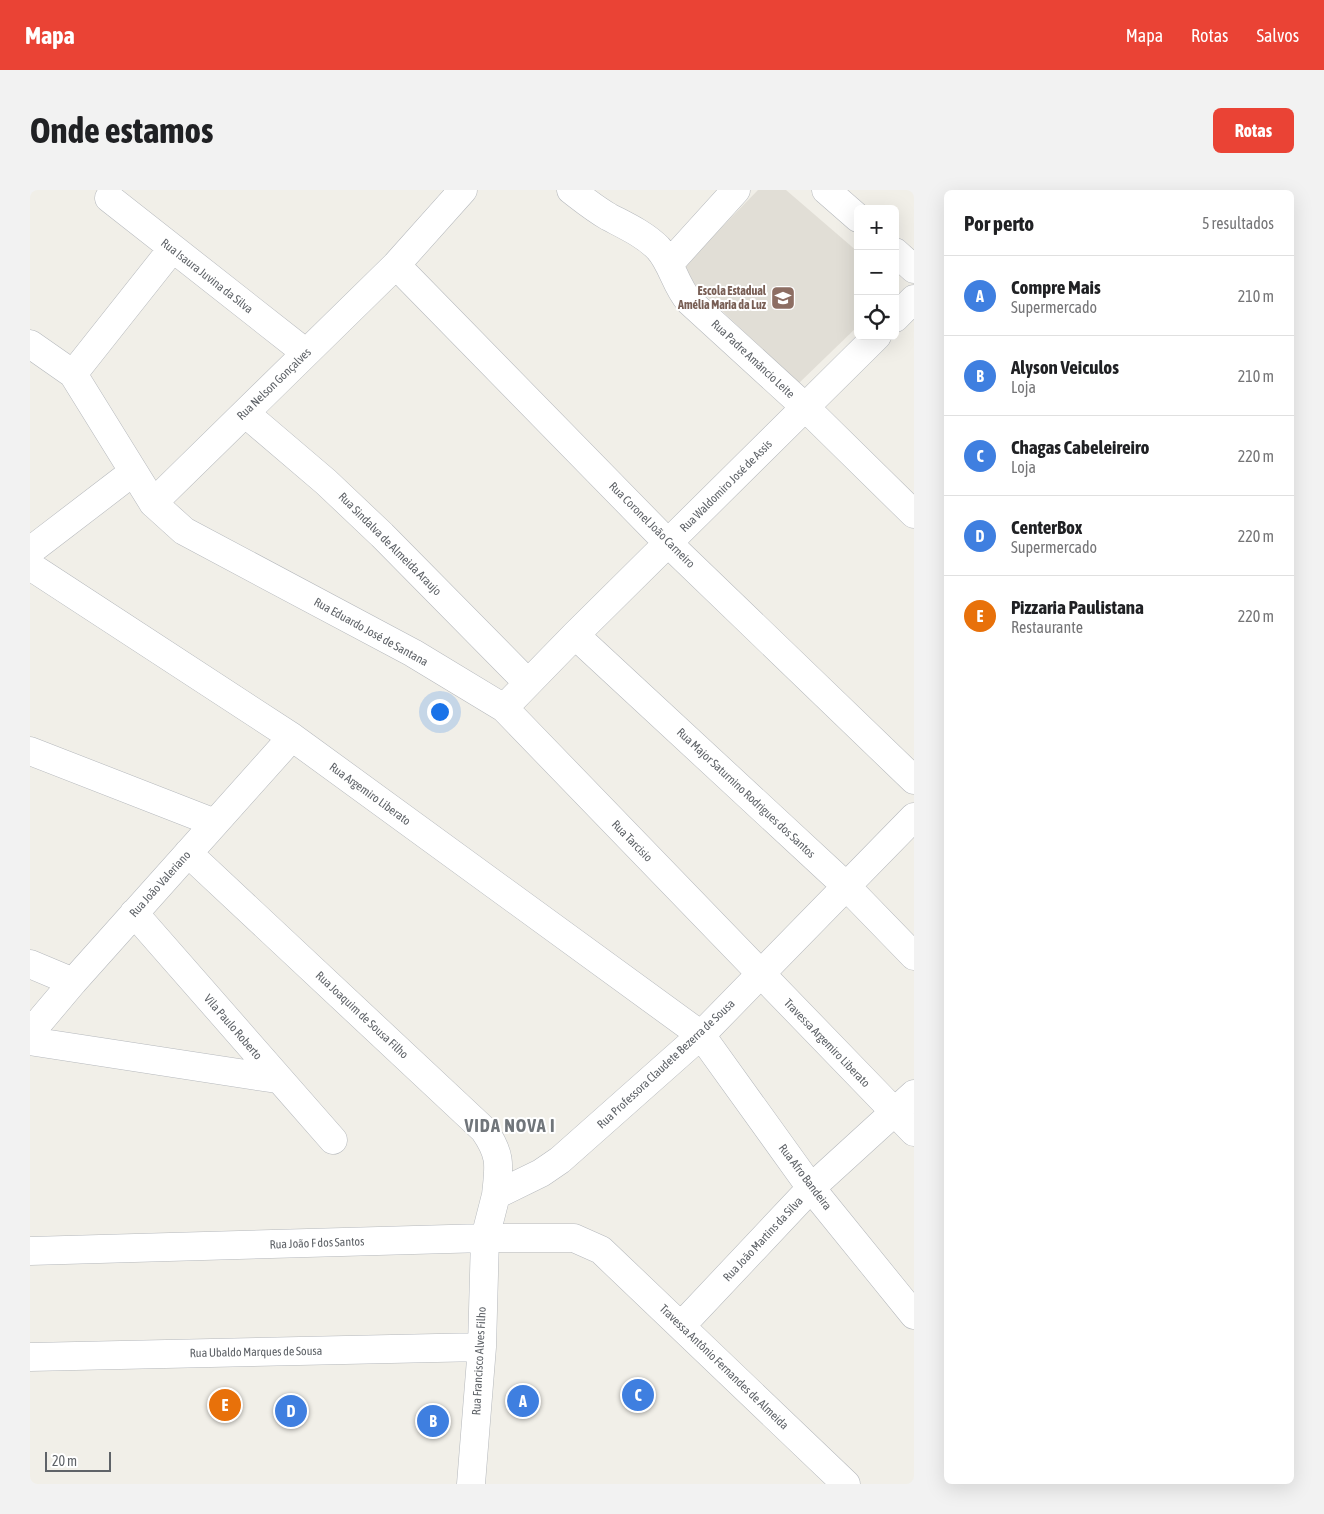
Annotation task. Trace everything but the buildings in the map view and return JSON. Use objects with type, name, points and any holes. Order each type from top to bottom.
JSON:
[{"type":"street","name":"Rua Nelson Gonçalves","points":[[153,503],[396,265],[463,190]]},
{"type":"street","name":"Rua Padre Amâncio Leite","points":[[572,190],[590,206],[640,233],[660,250],[669,264],[680,290],[689,301],[805,407],[914,514]]},
{"type":"street","points":[[669,264],[736,190]]},
{"type":"street","points":[[826,190],[854,214]]},
{"type":"street","name":"Rua Isaura Juvina da Silva","points":[[109,198],[306,353]]},
{"type":"street","points":[[30,344],[73,374],[172,249]]},
{"type":"street","points":[[899,255],[914,268]]},
{"type":"street","name":"Rua Coronel João Carneiro","points":[[396,265],[668,543],[914,780]]},
{"type":"street","points":[[899,314],[914,299]]},
{"type":"street","name":"Rua Waldomiro José de Assis","points":[[575,635],[873,340]]},
{"type":"street","name":"Rua Eduardo José de Santana","points":[[73,374],[153,503],[184,531],[413,653],[504,708]]},
{"type":"street","name":"Rua Sindalva de Almeida Araujo","points":[[245,413],[326,482],[382,535],[528,683]]},
{"type":"street","points":[[30,551],[133,472]]},
{"type":"street","name":"Rua Argemiro Liberato","points":[[30,566],[292,737],[701,1035]]},
{"type":"street","points":[[504,708],[575,635]]},
{"type":"street","name":"Rua Major Saturnino Rodrigues dos Santos","points":[[575,635],[846,886],[914,956]]},
{"type":"street","name":"Rua Tarcisio","points":[[504,708],[761,975]]},
{"type":"street","name":"Rua João Valeriano","points":[[30,1033],[134,913],[292,737]]},
{"type":"street","points":[[30,751],[215,823]]},
{"type":"street","name":"Rua Professora Claudete Bezerra de Sousa","points":[[496,1196],[541,1173],[560,1160],[701,1035],[914,817]]},
{"type":"street","name":"Rua Joaquim de Sousa Filho","points":[[188,853],[484,1130],[495,1146],[500,1161],[496,1196]]},
{"type":"street","name":"Vila Paulo Roberto","points":[[134,913],[277,1079],[333,1140]]},
{"type":"street","points":[[30,964],[73,982]]},
{"type":"street","name":"Travessa Argemiro Liberato","points":[[761,975],[914,1132]]},
{"type":"street","name":"Rua Afro Bandeira","points":[[701,1035],[811,1188],[914,1315]]},
{"type":"street","points":[[30,1041],[277,1079]]},
{"type":"street","name":"Rua Joāo Martins da Silva","points":[[681,1326],[811,1188],[914,1094]]},
{"type":"street","points":[[485,1238],[496,1196]]},
{"type":"street","name":"Rua João F dos Santos","points":[[30,1251],[485,1238],[574,1238],[601,1250]]},
{"type":"street","name":"Rua Francisco Alves Filho","points":[[471,1484],[482,1347],[485,1238]]},
{"type":"street","name":"Travessa Antônio Fernandes de Almeida","points":[[601,1250],[846,1484]]},
{"type":"street","name":"Rua Ubaldo Marques de Sousa","points":[[30,1357],[482,1347]]},
{"type":"shaded area","name":"Escola Estadual Amélia Maria da Luz","points":[[758,190],[786,190],[854,249],[854,330],[798,384],[680,270]]},
{"type":"place","name":"Escola Estadual Amélia Maria da Luz","points":[[783,298]]},
{"type":"place","name":"Chagas Cabeleireiro","points":[[638,1395]]},
{"type":"place","name":"Compre Mais","points":[[523,1401]]},
{"type":"place","name":"Pizzaria Paulistana","points":[[225,1405]]},
{"type":"place","name":"CenterBox","points":[[291,1411]]},
{"type":"place","name":"Alyson Veiculos","points":[[433,1421]]},
{"type":"district","name":"VIDA NOVA I","points":[[510,1126]]}]
